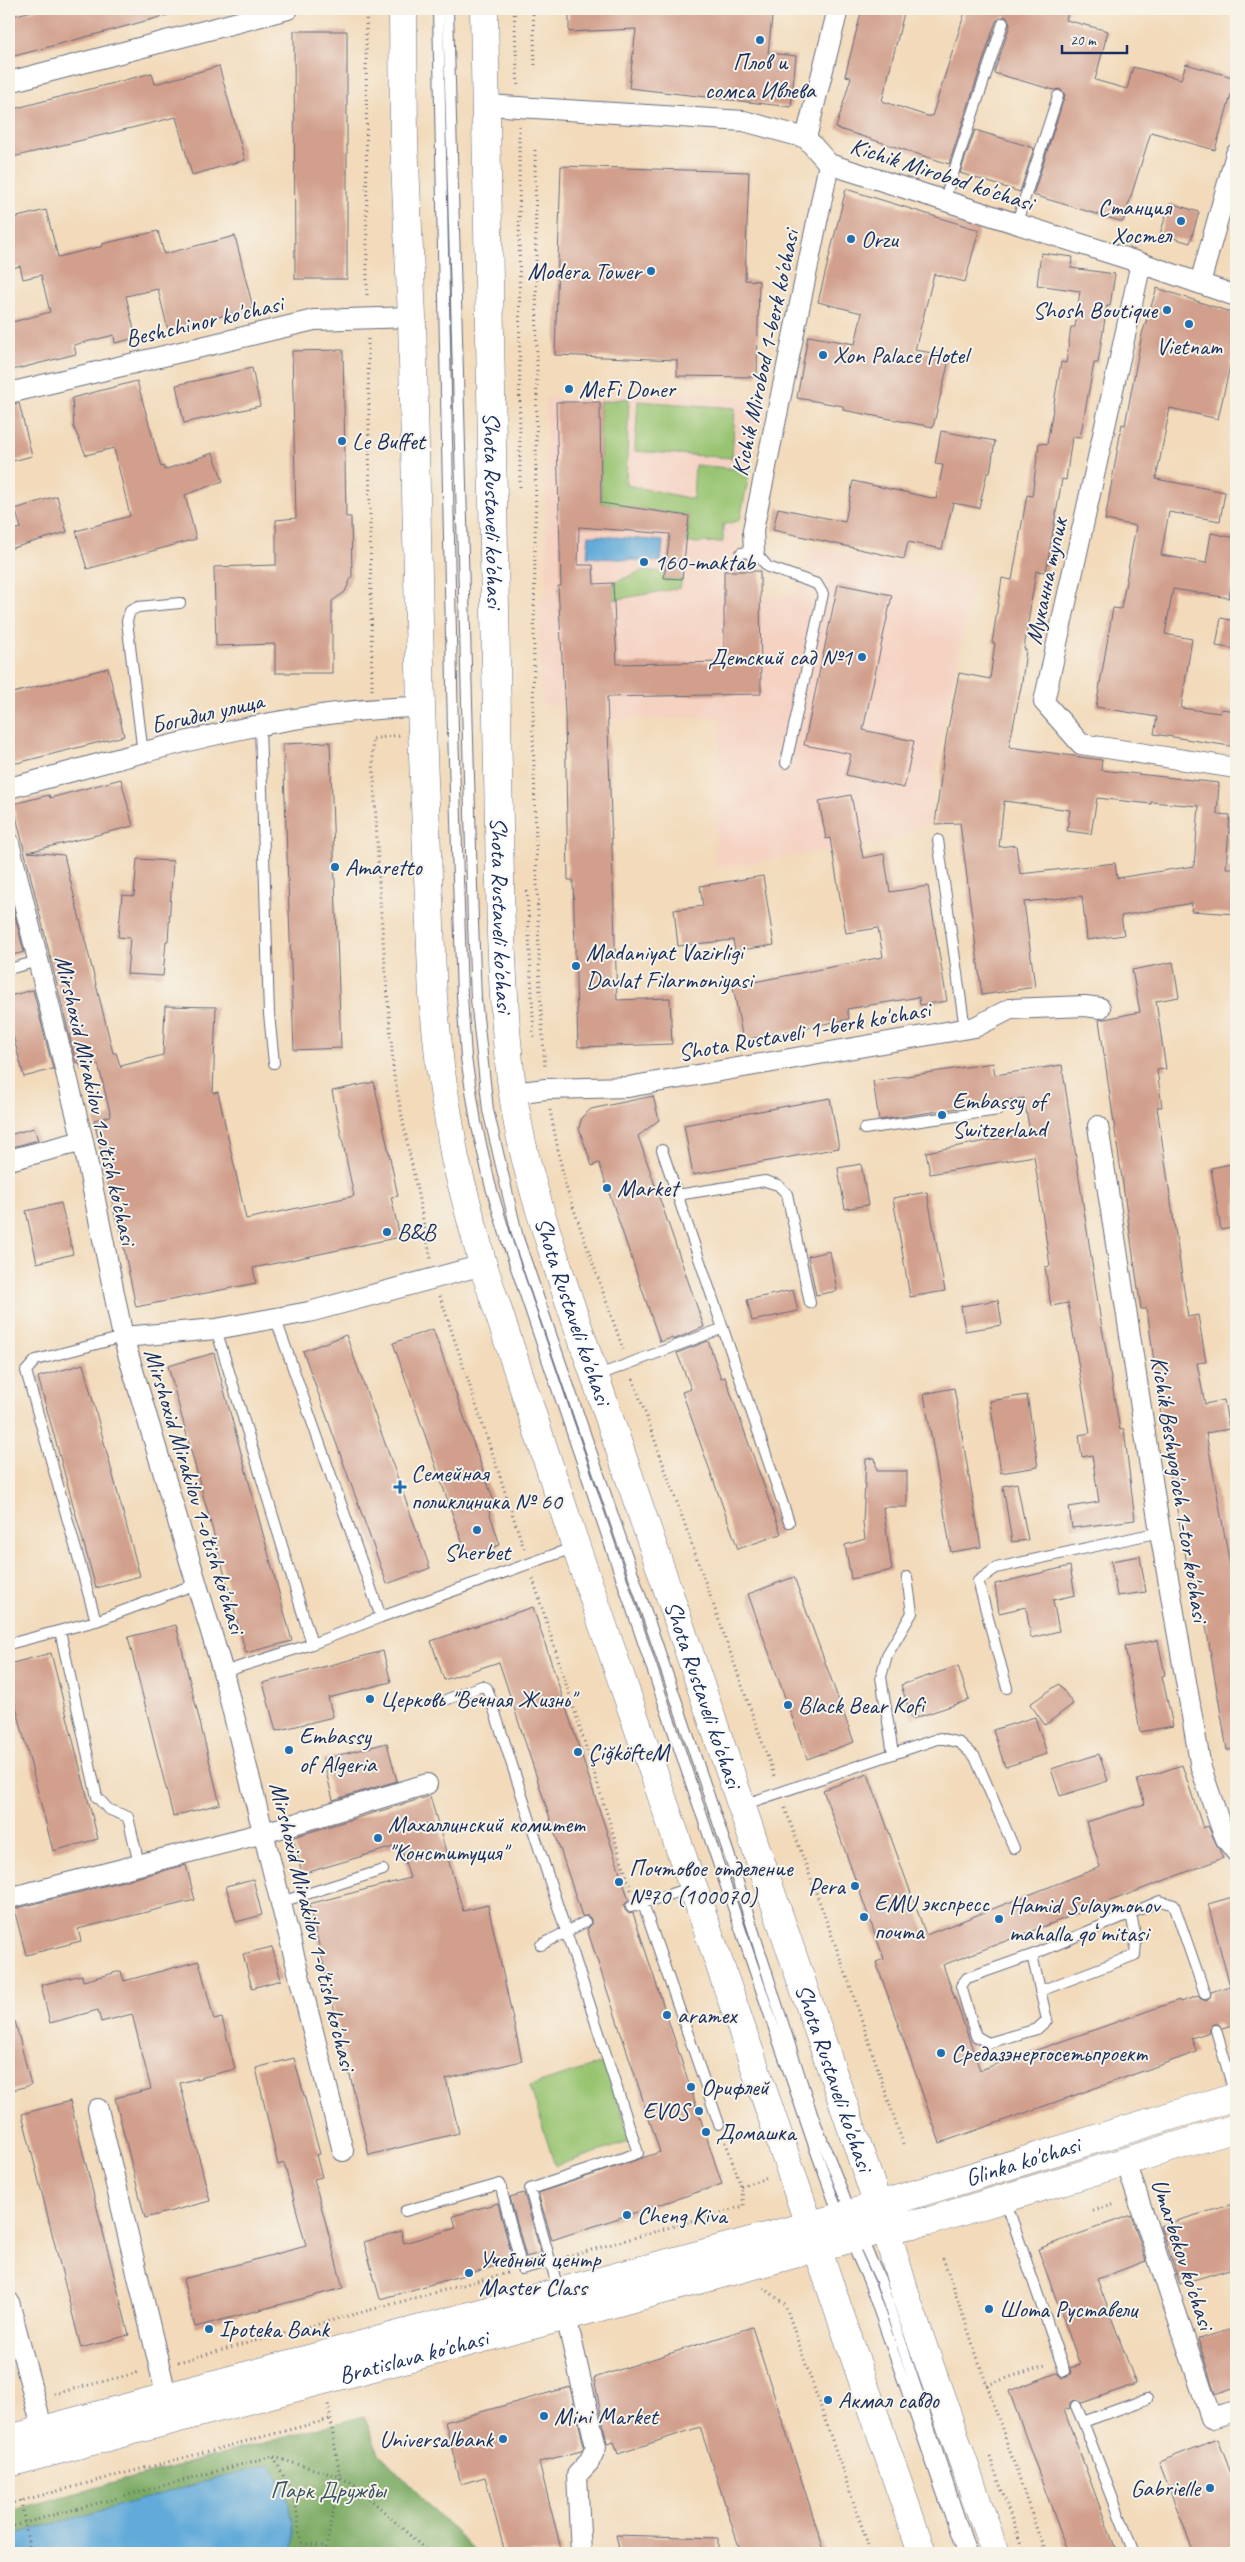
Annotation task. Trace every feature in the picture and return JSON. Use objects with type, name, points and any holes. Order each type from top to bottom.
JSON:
[{"type":"main road","points":[[403,9],[404,142],[412,317],[421,707],[433,997],[440,1066],[455,1159],[483,1264],[576,1547],[792,2170],[812,2236],[922,2553]]},
{"type":"main road","name":"Shota Rustaveli ko'chasi","points":[[484,9],[496,731],[504,1000],[513,1093],[533,1185],[595,1377],[882,2217],[907,2300],[995,2553]]},
{"type":"main road","name":"Glinka ko'chasi","points":[[812,2236],[882,2217],[1236,2096]]},
{"type":"main road","name":"Glinka ko'chasi","points":[[882,2217],[930,2221],[1236,2128]]},
{"type":"main road","name":"Bratislava ko'chasi","points":[[9,2463],[46,2441],[812,2236]]},
{"type":"main road","name":"Bratislava ko'chasi","points":[[170,2408],[322,2380],[563,2304]]},
{"type":"main road","name":"Bratislava ko'chasi","points":[[9,2439],[46,2441]]},
{"type":"street","points":[[9,82],[288,9]]},
{"type":"street","points":[[487,105],[744,121],[806,138],[838,9]]},
{"type":"street","name":"Kichik Mirobod ko'chasi","points":[[806,138],[829,164],[1016,225],[1141,262],[1236,296]]},
{"type":"street","points":[[1200,283],[1236,154]]},
{"type":"street","name":"Kichik Mirobod 1-berk ko'chasi","points":[[748,552],[829,164]]},
{"type":"street","name":"Муканна тупик","points":[[1141,262],[1044,702],[1081,744],[1236,768]]},
{"type":"street","name":"Beshchinor ko'chasi","points":[[9,393],[314,320],[412,317]]},
{"type":"street","name":"Богидил улица","points":[[9,788],[260,726],[372,708],[421,707]]},
{"type":"street","name":"Mirshoxid Mirakilov 1-o'tish ko'chasi","points":[[9,843],[83,1141],[123,1337],[223,1672],[343,2151]]},
{"type":"street","name":"Shota Rustaveli 1-berk ko'chasi","points":[[513,1093],[546,1089],[628,1087],[975,1027],[1010,1009],[1084,1006],[1100,1008]]},
{"type":"street","name":"Kichik Beshyog'och 1-tor ko'chasi","points":[[1098,1126],[1160,1532],[1201,1768],[1224,1833],[1236,1852]]},
{"type":"street","points":[[9,1160],[83,1141]]},
{"type":"street","points":[[123,1337],[216,1329],[309,1312],[483,1264]]},
{"type":"street","points":[[9,1898],[264,1833],[427,1784]]},
{"type":"street","points":[[98,2108],[170,2408]]},
{"type":"street","name":"Umarbekov ko'chasi","points":[[1126,2162],[1211,2418],[1234,2416]]},
{"type":"street","points":[[9,2302],[46,2441]]},
{"type":"street","points":[[563,2304],[596,2447],[588,2462],[576,2475],[581,2553]]},
{"type":"lane","points":[[438,9],[455,790],[462,995],[466,1058],[476,1122],[490,1184],[508,1244],[814,2146],[850,2226],[880,2279],[971,2553]]},
{"type":"lane","points":[[448,9],[472,903],[476,999],[488,1110],[518,1238],[730,1857],[812,2114],[963,2553]]},
{"type":"lane","points":[[944,201],[1003,23]]},
{"type":"lane","points":[[1016,225],[1058,96]]},
{"type":"lane","points":[[748,552],[768,567],[817,584],[823,594],[786,763]]},
{"type":"lane","points":[[143,754],[127,621],[130,611],[138,607],[180,603]]},
{"type":"lane","points":[[260,726],[269,1014],[274,1063]]},
{"type":"lane","points":[[938,840],[965,1029]]},
{"type":"lane","points":[[9,969],[38,961]]},
{"type":"lane","points":[[864,1129],[999,1110]]},
{"type":"lane","points":[[662,1150],[721,1329],[789,1522]]},
{"type":"lane","points":[[677,1195],[765,1181],[778,1185],[788,1194],[810,1303]]},
{"type":"lane","points":[[275,1317],[381,1617]]},
{"type":"lane","points":[[216,1329],[312,1644]]},
{"type":"lane","points":[[595,1377],[721,1329]]},
{"type":"lane","points":[[96,1621],[26,1371],[36,1360],[123,1337]]},
{"type":"lane","points":[[1007,1688],[978,1581],[996,1568],[1160,1532]]},
{"type":"lane","points":[[223,1672],[312,1644],[381,1617],[576,1547]]},
{"type":"lane","points":[[893,1754],[881,1677],[887,1655],[912,1614],[907,1577]]},
{"type":"lane","points":[[9,1644],[96,1621],[196,1584]]},
{"type":"lane","points":[[60,1631],[97,1797],[108,1809],[128,1817],[138,1864]]},
{"type":"lane","points":[[448,1699],[482,1686],[487,1688],[638,2153],[530,2189],[563,2304]]},
{"type":"lane","points":[[742,1806],[940,1738],[960,1743],[975,1757],[1014,1848]]},
{"type":"lane","points":[[281,1902],[384,1870]]},
{"type":"lane","points":[[631,1907],[693,1886]]},
{"type":"lane","points":[[1032,1955],[1047,2020],[1037,2029],[988,2043],[976,2036],[961,1986],[967,1978],[1032,1955],[1160,1901],[1174,1905],[1205,1994]]},
{"type":"lane","points":[[644,1904],[719,2124]]},
{"type":"lane","points":[[1040,1991],[1135,1955],[1136,1941],[1131,1913]]},
{"type":"lane","points":[[541,1945],[585,1922]]},
{"type":"lane","points":[[1216,2030],[1236,2096]]},
{"type":"lane","points":[[405,2211],[500,2184],[522,2269],[552,2261]]},
{"type":"lane","points":[[1006,2199],[1064,2371]]},
{"type":"lane","points":[[1083,2422],[1147,2399]]},
{"type":"lane","points":[[1076,2406],[1134,2553]]},
{"type":"path","points":[[366,9],[372,708]]},
{"type":"path","points":[[514,9],[518,107],[520,494]]},
{"type":"path","points":[[533,9],[535,67]]},
{"type":"path","points":[[535,150],[537,367],[533,730],[540,993],[546,1089],[565,1184],[850,1985],[904,2147]]},
{"type":"path","points":[[372,739],[399,734]]},
{"type":"path","points":[[527,886],[534,1042]]},
{"type":"path","points":[[741,2186],[770,2177]]},
{"type":"path","points":[[1092,2211],[1116,2204]]},
{"type":"path","points":[[943,2258],[1046,2553]]},
{"type":"path","points":[[35,2400],[522,2269]]},
{"type":"path","points":[[765,2288],[785,2304],[871,2553]]},
{"type":"path","points":[[987,2385],[1060,2360]]},
{"type":"path","points":[[322,2380],[340,2476],[325,2553]]},
{"type":"path","points":[[9,2504],[330,2419]]},
{"type":"path","points":[[988,2451],[1024,2553]]},
{"type":"path","points":[[273,2456],[295,2498],[301,2544],[299,2553]]},
{"type":"path","points":[[9,2527],[273,2456],[340,2476],[355,2485],[429,2553]]},
{"type":"path","points":[[21,2500],[28,2531],[30,2553]]},
{"type":"path","points":[[301,2544],[326,2546]]},
{"type":"shaded area","points":[[621,389],[759,399],[737,537],[745,570],[760,571],[764,596],[796,595],[813,547],[975,578],[941,738],[928,823],[887,842],[715,868],[720,717],[610,720],[609,705],[541,705],[539,598],[546,596],[546,396],[593,400],[619,396]]},
{"type":"green space","points":[[629,398],[626,485],[693,499],[695,465],[750,470],[740,520],[723,525],[723,542],[687,543],[689,516],[601,503],[600,402]]},
{"type":"green space","points":[[638,401],[735,408],[732,458],[635,451]]},
{"type":"green space","points":[[644,570],[665,572],[664,578],[682,579],[680,588],[613,600],[613,583]]},
{"type":"green space","points":[[606,2062],[631,2141],[555,2166],[530,2086]]},
{"type":"green space","name":"Парк Дружбы","points":[[364,2416],[379,2453],[476,2553],[9,2553],[9,2511]]},
{"type":"water","points":[[589,535],[663,541],[661,562],[587,557]]},
{"type":"water","points":[[270,2464],[287,2496],[290,2506],[293,2528],[292,2553],[9,2553],[9,2536]]},
{"type":"building","points":[[39,9],[167,9],[168,15],[11,57],[9,17]]},
{"type":"building","points":[[569,9],[773,9],[768,53],[796,56],[791,107],[629,88],[636,29],[569,32]]},
{"type":"building","points":[[862,9],[905,9],[882,101],[927,116],[932,116],[966,9],[1069,9],[1066,20],[1108,31],[1095,80],[1127,89],[1133,67],[1181,79],[1186,64],[1236,78],[1215,150],[1151,132],[1123,222],[1033,195],[1065,95],[1060,89],[1054,90],[994,73],[1010,25],[1005,16],[996,21],[949,164],[836,128],[851,77],[845,76]]},
{"type":"building","points":[[294,31],[347,31],[347,279],[295,279]]},
{"type":"building","points":[[219,66],[245,160],[192,175],[176,117],[9,158],[9,110],[152,73],[155,84]]},
{"type":"building","points":[[975,130],[1034,148],[1020,192],[960,173]]},
{"type":"building","name":"Modera Tower","points":[[561,166],[749,172],[745,280],[759,281],[757,377],[677,376],[677,360],[555,355]]},
{"type":"building","points":[[846,189],[979,230],[965,282],[934,274],[915,350],[950,356],[933,427],[843,410],[843,406],[797,398],[808,336],[855,344],[862,313],[818,302]]},
{"type":"building","name":"Станция Хостел","points":[[1170,203],[1199,212],[1190,243],[1160,234]]},
{"type":"building","points":[[46,210],[58,257],[103,246],[102,244],[158,231],[164,254],[235,236],[253,308],[168,330],[158,289],[126,296],[136,338],[115,343],[114,335],[74,345],[76,354],[9,371],[9,323],[50,312],[41,275],[23,279],[20,266],[9,269],[9,219]]},
{"type":"building","points":[[1041,253],[1073,257],[1071,268],[1115,274],[1110,306],[1107,306],[1098,363],[1094,363],[1080,438],[1072,437],[1066,480],[1062,479],[1046,572],[1036,571],[1024,649],[1026,650],[1022,682],[1009,747],[1102,760],[1101,770],[1219,783],[1217,814],[1230,815],[1226,868],[1236,868],[1236,914],[1191,911],[1192,903],[1121,916],[1124,935],[1087,940],[1082,896],[1024,902],[1035,987],[982,995],[960,823],[935,824],[946,739],[959,673],[990,679],[995,643],[992,643],[1002,578],[1012,580],[1027,495],[1032,496],[1039,443],[1047,444],[1061,362],[1066,363],[1071,327],[1075,327],[1080,291],[1037,285]],"holes":[[[1097,798],[1151,804],[1151,802],[1199,806],[1194,866],[1117,878],[1115,863],[1020,874],[1016,845],[999,847],[1004,801],[1070,810],[1067,831],[1091,834]]]},
{"type":"building","points":[[1157,288],[1236,314],[1236,349],[1234,348],[1218,419],[1170,408],[1156,479],[1225,492],[1220,521],[1169,512],[1161,555],[1206,563],[1211,533],[1236,538],[1236,555],[1229,598],[1173,589],[1165,634],[1192,639],[1181,708],[1220,713],[1221,709],[1236,711],[1236,747],[1154,734],[1157,717],[1096,707],[1113,608],[1121,609],[1136,526],[1105,520],[1122,424],[1125,425],[1142,334]]},
{"type":"building","points":[[343,350],[346,517],[351,517],[352,576],[345,592],[332,601],[332,673],[275,673],[275,644],[216,646],[214,567],[276,565],[276,520],[296,518],[292,351]]},
{"type":"building","points":[[252,368],[260,406],[184,423],[176,385]]},
{"type":"building","points":[[137,381],[161,467],[164,466],[164,470],[213,453],[223,481],[185,495],[196,539],[87,569],[76,531],[130,516],[114,448],[86,455],[74,428],[72,398]]},
{"type":"building","points":[[556,402],[600,402],[601,503],[689,516],[682,579],[664,578],[670,534],[579,527],[578,565],[593,565],[594,584],[613,583],[617,664],[724,662],[724,571],[760,571],[761,694],[607,697],[617,1000],[670,998],[672,1044],[578,1047],[573,880],[568,880],[565,713],[558,586],[561,586]]},
{"type":"building","points":[[19,403],[32,456],[9,462],[9,405]]},
{"type":"building","points":[[941,431],[995,441],[990,473],[987,473],[979,508],[953,503],[942,549],[908,542],[904,559],[773,530],[778,508],[845,522],[853,481],[936,499],[943,465],[935,464]]},
{"type":"building","points":[[57,496],[67,532],[9,549],[9,531],[21,528],[15,509]]},
{"type":"building","points":[[838,584],[892,595],[863,730],[914,741],[904,788],[846,775],[851,754],[804,745]]},
{"type":"building","points":[[1221,618],[1236,621],[1236,649],[1216,646]]},
{"type":"building","points":[[108,668],[124,736],[9,765],[9,694]]},
{"type":"building","points":[[330,742],[341,1048],[294,1050],[283,744]]},
{"type":"building","points":[[121,779],[133,826],[28,852],[64,855],[113,1053],[116,1053],[121,1068],[121,1066],[163,1055],[165,1006],[216,1007],[213,1093],[218,1092],[246,1219],[354,1196],[332,1091],[374,1082],[398,1196],[391,1197],[400,1237],[253,1268],[256,1283],[136,1307],[119,1224],[117,1225],[94,1120],[111,1116],[98,1064],[81,1069],[79,1062],[76,1063],[13,804],[49,795],[50,798]]},
{"type":"building","points":[[851,795],[863,858],[884,854],[890,892],[928,886],[947,1001],[920,1005],[919,997],[847,1009],[849,1019],[743,1040],[733,986],[883,957],[878,928],[846,933],[830,838],[826,839],[819,801]]},
{"type":"building","points":[[137,859],[173,861],[168,941],[166,941],[163,976],[127,974],[130,938],[118,937],[122,895],[134,896]]},
{"type":"building","points":[[763,876],[774,945],[735,951],[733,940],[678,946],[674,910],[703,906],[700,886]]},
{"type":"building","points":[[9,891],[24,952],[9,956]]},
{"type":"building","points":[[1173,962],[1179,997],[1156,1001],[1166,1069],[1157,1070],[1162,1107],[1157,1107],[1188,1317],[1198,1315],[1206,1362],[1197,1363],[1205,1404],[1224,1400],[1229,1429],[1206,1433],[1230,1565],[1233,1564],[1236,1582],[1236,1609],[1229,1610],[1236,1651],[1236,1749],[1227,1750],[1204,1614],[1197,1616],[1165,1446],[1147,1309],[1141,1309],[1099,1020],[1140,1012],[1132,970]]},
{"type":"building","points":[[33,990],[53,1069],[24,1077],[9,1020],[9,996]]},
{"type":"building","points":[[993,1063],[995,1075],[1062,1065],[1100,1316],[1120,1430],[1124,1429],[1135,1520],[1072,1528],[1069,1507],[1099,1502],[1092,1455],[1082,1457],[1079,1435],[1090,1433],[1068,1303],[1051,1306],[1045,1267],[1050,1266],[1034,1156],[930,1174],[926,1152],[1030,1133],[1024,1098],[879,1120],[873,1081]]},
{"type":"building","points":[[653,1096],[659,1120],[638,1136],[704,1327],[673,1340],[672,1338],[660,1342],[599,1163],[592,1166],[579,1128],[582,1117],[591,1109]]},
{"type":"building","points":[[830,1098],[839,1148],[693,1175],[684,1125]]},
{"type":"building","points":[[34,1128],[38,1140],[9,1148],[9,1135]]},
{"type":"building","points":[[1236,1163],[1236,1227],[1221,1230],[1211,1168]]},
{"type":"building","points":[[861,1164],[868,1205],[845,1209],[838,1168]]},
{"type":"building","points":[[927,1192],[945,1291],[910,1297],[893,1198]]},
{"type":"building","points":[[61,1203],[73,1254],[37,1263],[26,1211]]},
{"type":"building","points":[[830,1251],[837,1291],[816,1295],[808,1256]]},
{"type":"building","points":[[793,1290],[798,1311],[752,1321],[747,1300]]},
{"type":"building","points":[[998,1300],[1002,1325],[965,1331],[961,1306]]},
{"type":"building","points":[[433,1329],[494,1502],[487,1505],[500,1545],[467,1556],[393,1343]]},
{"type":"building","points":[[346,1335],[430,1568],[387,1584],[303,1351]]},
{"type":"building","points":[[708,1341],[721,1378],[725,1377],[781,1534],[738,1549],[682,1392],[691,1389],[677,1353]]},
{"type":"building","points":[[214,1353],[292,1641],[246,1653],[168,1366]]},
{"type":"building","points":[[83,1364],[140,1576],[96,1588],[38,1377]]},
{"type":"building","points":[[954,1388],[981,1547],[951,1552],[924,1394]]},
{"type":"building","points":[[1027,1395],[1038,1467],[1001,1473],[990,1401]]},
{"type":"building","points":[[875,1458],[877,1471],[907,1471],[907,1507],[883,1507],[892,1570],[851,1579],[845,1545],[865,1539],[863,1523],[866,1459]]},
{"type":"building","points":[[1017,1483],[1028,1540],[1012,1542],[1003,1486]]},
{"type":"building","points":[[1140,1556],[1146,1592],[1117,1596],[1111,1561]]},
{"type":"building","points":[[1070,1566],[1075,1595],[1053,1600],[1059,1631],[1031,1638],[1026,1607],[999,1613],[995,1584]]},
{"type":"building","points":[[794,1577],[854,1742],[807,1759],[748,1594]]},
{"type":"building","points":[[533,1607],[629,1900],[624,1905],[625,1910],[629,1914],[633,1913],[722,2184],[552,2240],[538,2193],[660,2152],[587,1929],[591,1925],[591,1919],[588,1916],[582,1916],[499,1662],[444,1680],[431,1641]]},
{"type":"building","points":[[176,1625],[220,1804],[173,1816],[128,1637]]},
{"type":"building","points":[[1158,1640],[1165,1675],[1162,1676],[1173,1726],[1140,1732],[1125,1646]]},
{"type":"building","points":[[383,1651],[391,1682],[328,1698],[333,1717],[276,1731],[263,1683]]},
{"type":"building","points":[[51,1653],[98,1839],[53,1851],[9,1679],[9,1664]]},
{"type":"building","points":[[958,1666],[969,1700],[912,1719],[901,1685]]},
{"type":"building","points":[[1059,1684],[1073,1704],[1045,1725],[1030,1704]]},
{"type":"building","points":[[1035,1717],[1047,1754],[1005,1767],[993,1730]]},
{"type":"building","points":[[387,1743],[397,1781],[333,1800],[323,1759]]},
{"type":"building","points":[[1099,1754],[1108,1781],[1060,1796],[1051,1769]]},
{"type":"building","points":[[1182,1765],[1203,1828],[1208,1826],[1223,1858],[943,1965],[980,2070],[1179,2000],[1180,2002],[1198,1996],[1207,2001],[1210,1998],[1211,1992],[1230,1986],[1208,1904],[1236,1896],[1236,2024],[1223,2028],[1218,2024],[1214,2024],[1210,2028],[1210,2032],[1191,2038],[1197,2052],[940,2143],[876,1962],[884,1959],[823,1790],[868,1774],[926,1935],[1100,1867],[1086,1822],[1145,1804],[1137,1780]]},
{"type":"building","points":[[430,1796],[463,1911],[488,1905],[522,2061],[446,2079],[459,2133],[369,2155],[309,1904],[410,1878],[400,1845],[302,1874],[293,1837]]},
{"type":"building","points":[[186,1865],[195,1900],[78,1929],[81,1941],[26,1955],[14,1909]]},
{"type":"building","points":[[253,1879],[262,1915],[236,1922],[226,1886]]},
{"type":"building","points":[[272,1947],[281,1980],[252,1988],[243,1954]]},
{"type":"building","points":[[199,1961],[214,2020],[222,2018],[235,2069],[180,2083],[210,2201],[145,2218],[115,2098],[151,2089],[132,2014],[101,2022],[98,2010],[50,2023],[41,1985],[82,1975],[83,1981],[121,1971],[124,1981]]},
{"type":"building","points":[[15,2021],[31,2085],[9,2091],[9,2022]]},
{"type":"building","points":[[294,2058],[320,2154],[316,2155],[322,2177],[314,2179],[343,2288],[195,2327],[183,2279],[306,2246],[284,2163],[278,2165],[256,2068]]},
{"type":"building","points":[[70,2101],[129,2335],[81,2348],[22,2114]]},
{"type":"building","points":[[524,2193],[541,2253],[526,2257],[510,2197]]},
{"type":"building","points":[[498,2203],[513,2261],[380,2299],[364,2242],[401,2231],[404,2243],[456,2228],[453,2216]]},
{"type":"building","points":[[1236,2203],[1236,2267],[1180,2284],[1160,2226]]},
{"type":"building","points":[[1131,2215],[1146,2261],[1097,2279],[1136,2384],[1082,2403],[1074,2400],[1070,2402],[1070,2408],[1064,2410],[1117,2553],[1068,2553],[1009,2391],[1057,2373],[1062,2378],[1067,2377],[1071,2373],[1070,2368],[1080,2365],[1038,2249]]},
{"type":"building","points":[[752,2327],[825,2553],[741,2553],[700,2427],[618,2454],[614,2442],[607,2444],[594,2378]]},
{"type":"building","points":[[1236,2328],[1236,2387],[1215,2394],[1198,2339]]},
{"type":"building","points":[[570,2387],[584,2446],[581,2451],[539,2462],[562,2553],[505,2553],[485,2477],[461,2484],[445,2422]]},
{"type":"building","points":[[1218,2439],[1236,2487],[1236,2553],[1194,2553],[1159,2462]]},
{"type":"building","points":[[616,2535],[718,2538],[718,2553],[620,2553]]},
{"type":"place","name":"Плов и сомса Ивлева","points":[[760,40]]},
{"type":"place","name":"Станция Хостел","points":[[1181,221]]},
{"type":"place","name":"Orzu","points":[[851,239]]},
{"type":"place","name":"Modera Tower","points":[[651,271]]},
{"type":"place","name":"Shosh Boutique","points":[[1167,310]]},
{"type":"place","name":"Vietnam","points":[[1189,324]]},
{"type":"place","name":"Xon Palace Hotel","points":[[823,355]]},
{"type":"place","name":"MeFi Doner","points":[[569,389]]},
{"type":"place","name":"Le Buffet","points":[[342,441]]},
{"type":"place","name":"160-maktab","points":[[644,562]]},
{"type":"place","name":"Детский сад №1","points":[[862,657]]},
{"type":"place","name":"Amaretto","points":[[335,867]]},
{"type":"place","name":"Madaniyat Vazirligi Davlat Filarmoniyasi","points":[[576,966]]},
{"type":"place","name":"Embassy of Switzerland","points":[[942,1115]]},
{"type":"place","name":"Market","points":[[607,1188]]},
{"type":"place","name":"B&B","points":[[387,1232]]},
{"type":"place","name":"Семейная поликлиника № 60","points":[[400,1487]]},
{"type":"place","name":"Sherbet","points":[[477,1530]]},
{"type":"place","name":"Церковь \"Вечная Жизнь\"","points":[[370,1699]]},
{"type":"place","name":"Black Bear Kofi","points":[[788,1705]]},
{"type":"place","name":"Embassy of Algeria","points":[[289,1750]]},
{"type":"place","name":"ÇiğköfteM","points":[[578,1752]]},
{"type":"place","name":"Махаллинский комитет \"Конституция\"","points":[[378,1838]]},
{"type":"place","name":"Почтовое отделение №70 (100070)","points":[[619,1882]]},
{"type":"place","name":"Pera","points":[[855,1886]]},
{"type":"place","name":"EMU экспресс почта","points":[[864,1917]]},
{"type":"place","name":"Hamid Sulaymonov mahalla qoʻmitasi","points":[[999,1919]]},
{"type":"place","name":"aramex","points":[[667,2015]]},
{"type":"place","name":"Средазэнергосетьпроект","points":[[941,2053]]},
{"type":"place","name":"Орифлей","points":[[691,2087]]},
{"type":"place","name":"EVOS","points":[[699,2111]]},
{"type":"place","name":"Домашка","points":[[706,2132]]},
{"type":"place","name":"Cheng Kiva","points":[[627,2215]]},
{"type":"place","name":"Учебный центр Master Class","points":[[469,2273]]},
{"type":"place","name":"Шота Руставели","points":[[989,2309]]},
{"type":"place","name":"Ipoteka Bank","points":[[209,2329]]},
{"type":"place","name":"Акмал савдо","points":[[828,2400]]},
{"type":"place","name":"Mini Market","points":[[544,2416]]},
{"type":"place","name":"Universalbank","points":[[503,2439]]},
{"type":"place","name":"Gabrielle","points":[[1210,2488]]}]
